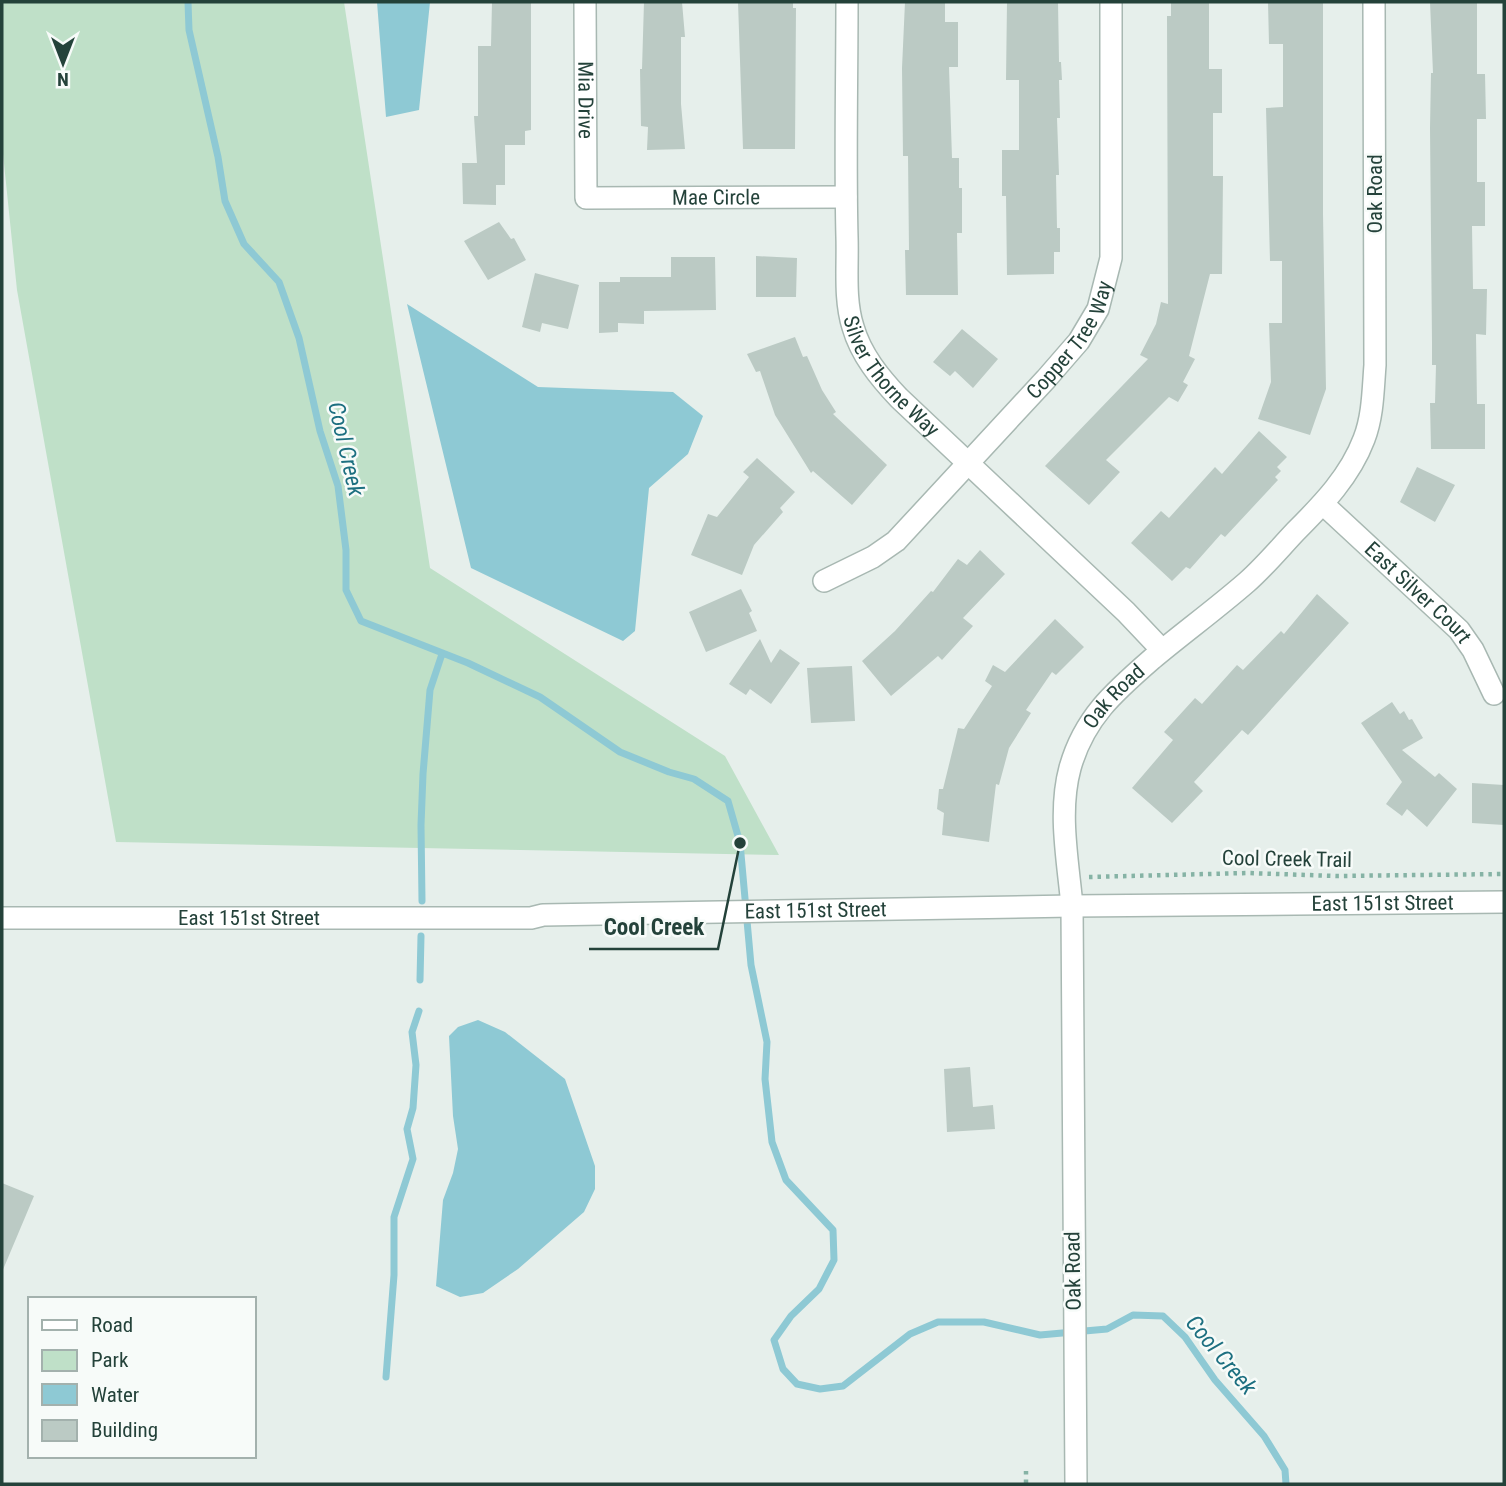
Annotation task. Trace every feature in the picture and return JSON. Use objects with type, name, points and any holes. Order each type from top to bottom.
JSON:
[{"type":"street","name":"Mia Drive","points":[[585,2],[586,198]]},
{"type":"street","name":"Silver Thorne Way","points":[[847,2],[846,197],[849,302],[853,327],[863,352],[879,376],[899,398],[1126,612],[1162,650]]},
{"type":"street","name":"Copper Tree Way","points":[[824,581],[873,557],[896,541],[1079,341],[1098,309],[1111,258],[1111,2]]},
{"type":"street","name":"Oak Road","points":[[1076,1484],[1072,906],[1065,826],[1065,794],[1070,769],[1079,741],[1094,715],[1116,691],[1162,650],[1248,581],[1323,505],[1354,462],[1365,437],[1372,408],[1375,365],[1374,2]]},
{"type":"street","name":"Mae Circle","points":[[586,198],[846,197]]},
{"type":"street","name":"East Silver Court","points":[[1323,505],[1459,630],[1473,650],[1494,694]]},
{"type":"street","name":"East 151st Street","points":[[2,918],[531,918],[543,915],[680,912],[1504,902]]},
{"type":"path","name":"Cool Creek Trail","points":[[1069,877],[1247,873],[1337,876],[1504,874]]},
{"type":"path","points":[[1026,1471],[1026,1484]]},
{"type":"green space","points":[[2,2],[344,2],[430,568],[725,756],[779,855],[116,842],[17,290],[2,144]]},
{"type":"water","points":[[377,2],[430,2],[419,110],[386,117]]},
{"type":"water","points":[[407,304],[538,387],[673,392],[703,416],[688,454],[649,488],[635,631],[623,641],[471,568]]},
{"type":"water","points":[[478,1020],[505,1032],[565,1079],[595,1166],[595,1189],[584,1212],[518,1269],[483,1293],[460,1297],[436,1286],[443,1200],[458,1149],[453,1116],[449,1036],[458,1027]]},
{"type":"building","points":[[492,2],[531,2],[531,130],[525,131],[525,145],[505,145],[505,185],[496,185],[496,205],[463,204],[462,163],[477,163],[474,116],[478,116],[478,46],[491,46]]},
{"type":"building","points":[[644,2],[682,2],[685,37],[681,37],[681,104],[685,149],[647,150],[648,127],[641,126],[640,69]]},
{"type":"building","points":[[738,2],[793,2],[793,8],[796,8],[795,149],[743,149]]},
{"type":"building","points":[[905,2],[945,2],[945,22],[958,22],[958,67],[949,67],[952,158],[959,158],[959,188],[962,188],[962,233],[957,233],[958,295],[906,295],[905,250],[909,250],[908,156],[903,156],[902,68]]},
{"type":"building","points":[[1007,2],[1058,2],[1062,80],[1059,80],[1060,118],[1057,118],[1059,175],[1056,175],[1060,252],[1054,252],[1054,274],[1007,275],[1006,196],[1002,196],[1002,150],[1019,150],[1019,80],[1006,80]]},
{"type":"building","points":[[1171,2],[1209,2],[1209,69],[1222,69],[1222,113],[1213,113],[1213,176],[1223,176],[1222,274],[1210,274],[1189,356],[1195,359],[1183,382],[1188,385],[1178,402],[1169,397],[1106,460],[1120,472],[1089,505],[1045,466],[1148,359],[1140,355],[1156,324],[1161,302],[1168,304],[1167,16],[1171,16]]},
{"type":"building","points":[[1268,2],[1323,2],[1326,389],[1310,435],[1258,419],[1271,382],[1269,323],[1282,323],[1282,261],[1270,261],[1266,108],[1283,107],[1283,44],[1269,44]]},
{"type":"building","points":[[1430,2],[1477,2],[1477,74],[1485,74],[1486,119],[1477,119],[1477,182],[1485,182],[1485,226],[1472,226],[1473,289],[1487,289],[1486,335],[1476,334],[1477,404],[1485,404],[1485,449],[1431,449],[1430,403],[1435,403],[1436,365],[1432,365],[1430,128],[1433,73]]},
{"type":"building","points":[[499,222],[511,239],[514,238],[526,260],[488,280],[464,241]]},
{"type":"building","points":[[756,256],[797,258],[796,297],[756,297]]},
{"type":"building","points":[[671,257],[715,257],[716,310],[644,311],[644,324],[618,323],[618,332],[599,333],[599,282],[620,282],[620,277],[671,277]]},
{"type":"building","points":[[535,273],[579,285],[568,329],[542,323],[540,332],[522,327]]},
{"type":"building","points":[[962,329],[998,359],[973,388],[955,371],[950,376],[933,362]]},
{"type":"building","points":[[795,337],[803,357],[807,356],[822,390],[836,412],[833,414],[887,465],[852,505],[813,471],[811,473],[775,415],[760,371],[756,372],[747,354]]},
{"type":"building","points":[[1259,431],[1287,457],[1277,467],[1281,471],[1275,477],[1278,480],[1225,537],[1221,534],[1190,569],[1186,567],[1172,581],[1131,543],[1161,511],[1169,518],[1215,467],[1222,474]]},
{"type":"building","points":[[757,458],[795,492],[780,508],[783,512],[754,545],[742,575],[691,555],[708,514],[717,517],[749,477],[743,472]]},
{"type":"building","points":[[1417,467],[1455,485],[1435,522],[1400,502]]},
{"type":"building","points":[[980,550],[1005,574],[963,618],[973,626],[942,660],[938,656],[891,696],[862,661],[895,631],[931,591],[933,592],[958,559],[967,565]]},
{"type":"building","points":[[741,589],[752,611],[749,613],[757,631],[706,652],[689,612]]},
{"type":"building","points":[[1317,594],[1349,623],[1248,735],[1242,730],[1194,782],[1203,791],[1172,823],[1132,788],[1173,740],[1164,732],[1195,698],[1202,704],[1237,665],[1243,670],[1281,631],[1284,634]]},
{"type":"building","points":[[1055,619],[1084,647],[1056,675],[1052,672],[1026,710],[1031,713],[1009,748],[999,785],[996,784],[989,842],[942,835],[944,813],[937,809],[939,789],[943,789],[958,728],[964,729],[992,686],[985,681],[993,665],[1005,672]]},
{"type":"building","points":[[760,639],[771,663],[780,649],[800,663],[771,704],[750,689],[746,695],[729,684]]},
{"type":"building","points":[[852,666],[855,721],[811,723],[807,668]]},
{"type":"building","points":[[1392,702],[1400,714],[1404,711],[1409,720],[1412,719],[1423,738],[1402,750],[1435,777],[1439,773],[1457,789],[1427,827],[1407,809],[1402,816],[1386,804],[1402,782],[1361,723]]},
{"type":"building","points":[[1472,783],[1504,785],[1504,825],[1472,823]]},
{"type":"building","points":[[970,1067],[973,1107],[993,1105],[995,1129],[947,1132],[944,1069]]},
{"type":"building","points":[[2,1183],[34,1196],[2,1272]]},
{"type":"waterway","name":"Cool Creek","points":[[188,2],[189,30],[218,157],[225,201],[244,244],[279,282],[299,338],[320,431],[338,486],[346,550],[346,590],[361,621],[468,663],[540,697],[620,752],[694,779],[728,801],[740,843],[751,965],[767,1042],[765,1079],[772,1142],[786,1180],[833,1230],[834,1260],[819,1289],[791,1316],[774,1340],[783,1369],[797,1384],[820,1389],[843,1386],[910,1334],[938,1322],[984,1322],[1040,1335],[1107,1329],[1133,1315],[1163,1316],[1185,1337],[1215,1380],[1264,1436],[1285,1470],[1286,1484]]},
{"type":"waterway","points":[[422,901],[423,774],[430,690],[442,654]]},
{"type":"waterway","points":[[420,980],[421,936]]},
{"type":"waterway","points":[[386,1377],[394,1275],[394,1217],[413,1159],[407,1129],[413,1108],[416,1065],[412,1032],[419,1011]]},
{"type":"place","name":"Cool Creek","points":[[740,843]]}]
